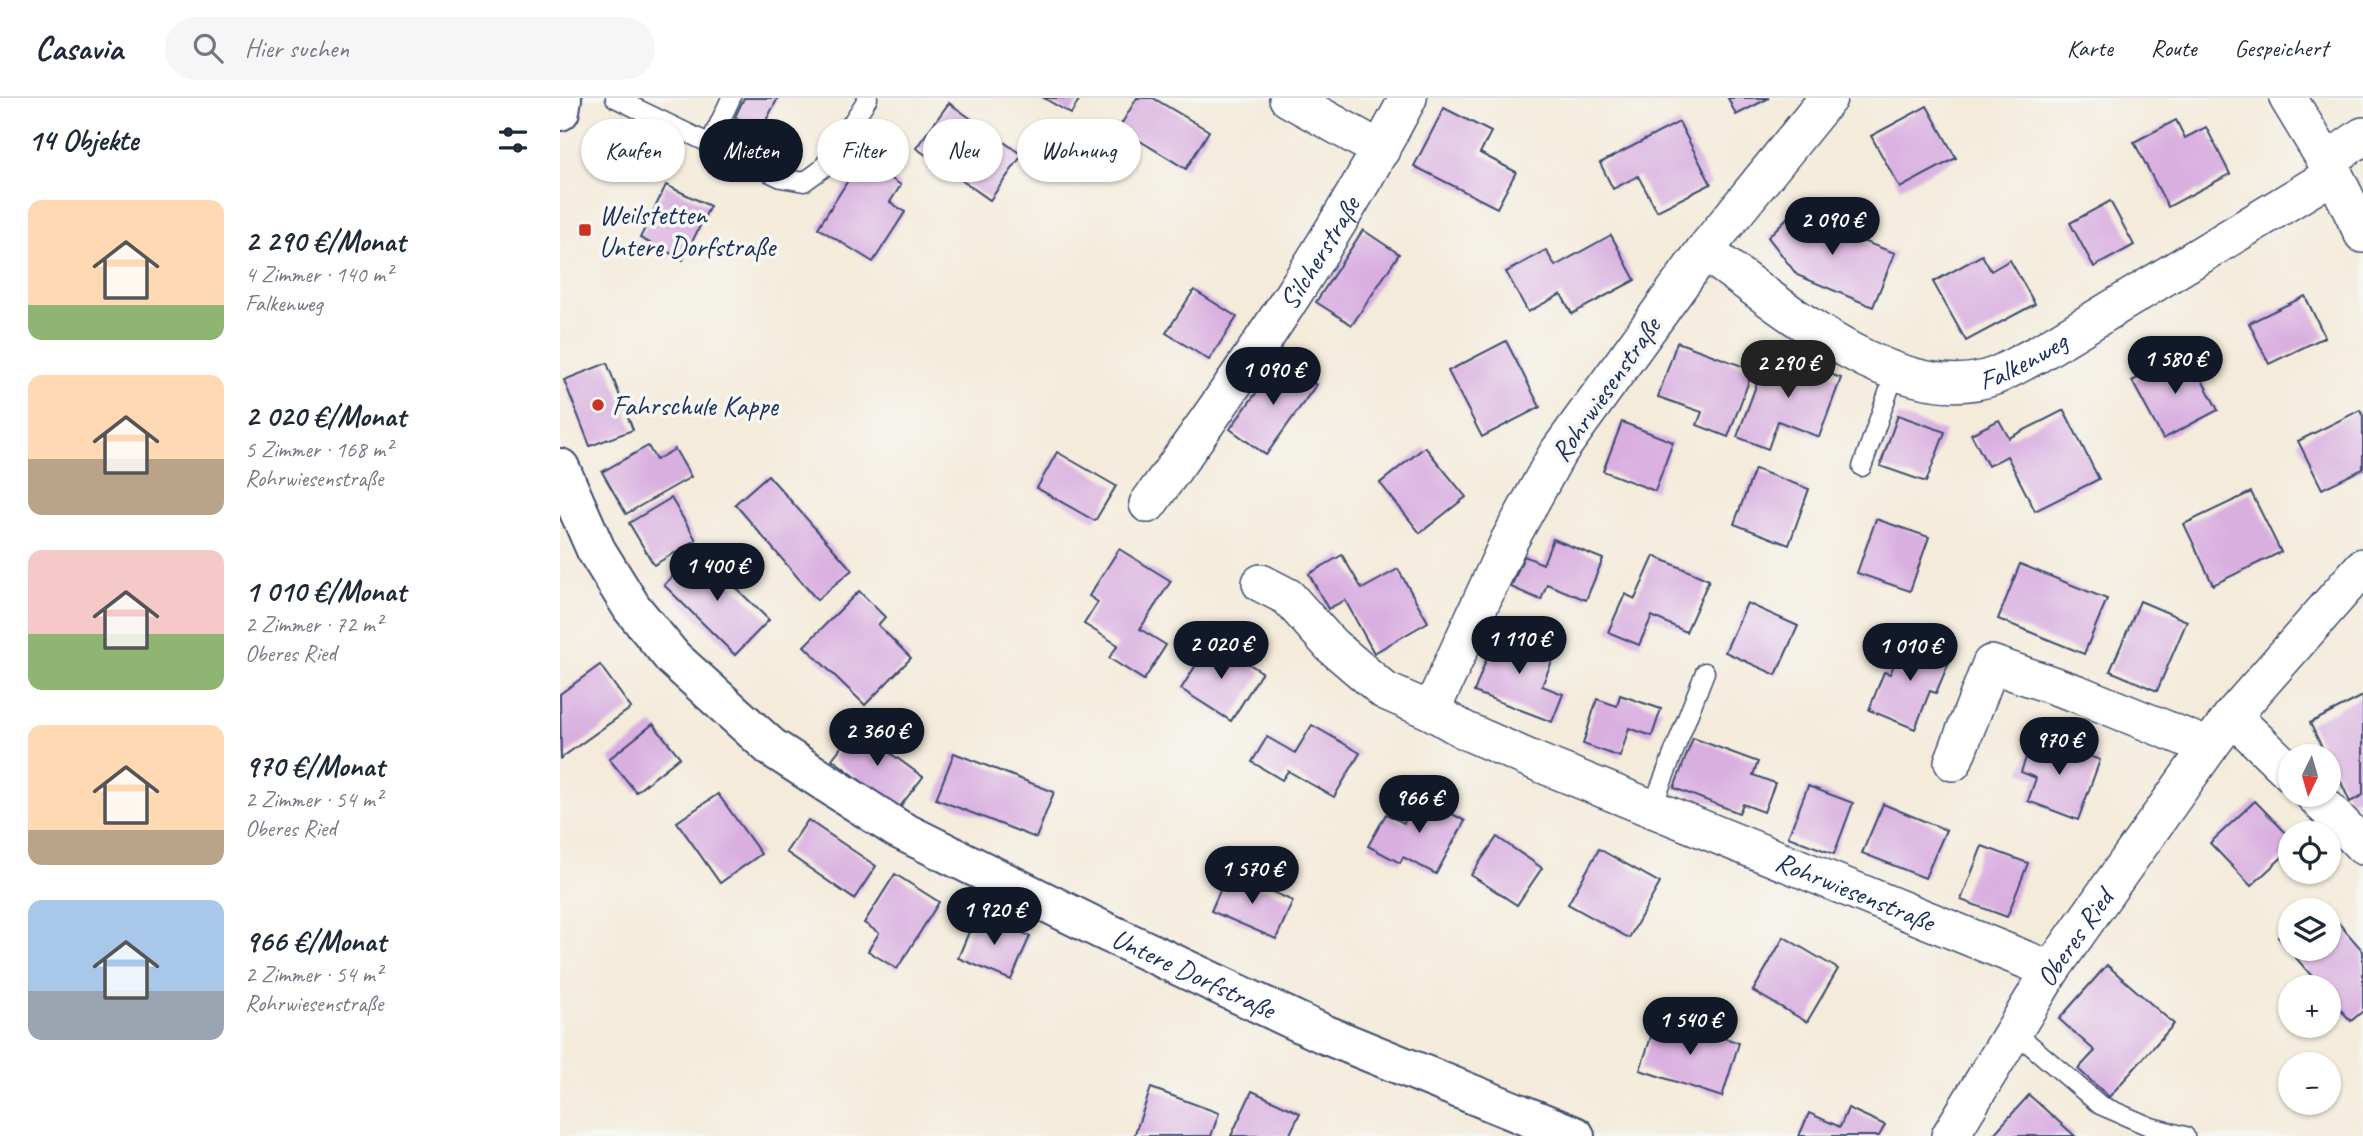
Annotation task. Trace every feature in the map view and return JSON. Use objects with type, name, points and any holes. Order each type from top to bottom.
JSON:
[{"type":"street","points":[[560,111],[562,98]]},
{"type":"street","points":[[1288,98],[1381,150]]},
{"type":"street","name":"Silcherstraße","points":[[1148,504],[1292,297],[1381,150],[1409,98]]},
{"type":"street","name":"Rohrwiesenstraße","points":[[1431,711],[1509,541],[1557,454],[1704,251],[1828,98]]},
{"type":"street","points":[[2288,98],[2330,168],[2363,234]]},
{"type":"street","name":"Falkenweg","points":[[1704,251],[1854,354],[1895,373],[1949,383],[1993,376],[2038,354],[2330,168],[2363,136]]},
{"type":"street","name":"Untere Dorfstraße","points":[[560,468],[596,550],[632,608],[673,658],[771,747],[898,829],[1102,930],[1324,1034],[1576,1136]]},
{"type":"street","name":"Oberes Ried","points":[[1950,1136],[2051,970],[2232,716],[2363,567]]},
{"type":"street","name":"Rohrwiesenstraße","points":[[1261,583],[1288,597],[1331,645],[1385,691],[1431,711],[1466,731],[2051,970]]},
{"type":"street","points":[[1953,762],[1991,664],[2078,694],[2210,747]]},
{"type":"street","points":[[2232,716],[2278,760]]},
{"type":"street","points":[[2326,807],[2363,846]]},
{"type":"lane","points":[[615,98],[699,136]]},
{"type":"lane","points":[[721,119],[731,98]]},
{"type":"lane","points":[[803,182],[822,169],[868,98]]},
{"type":"lane","points":[[1862,467],[1895,373]]},
{"type":"lane","points":[[1652,808],[1706,672]]},
{"type":"lane","points":[[2014,1031],[2100,1105],[2151,1127],[2185,1136]]},
{"type":"building","points":[[744,98],[778,98],[767,119],[735,117]]},
{"type":"building","points":[[1044,98],[1080,98],[1071,114]]},
{"type":"building","points":[[1137,98],[1153,98],[1209,131],[1186,169],[1141,141],[1141,119],[1124,119]]},
{"type":"building","points":[[1728,98],[1769,98],[1736,115]]},
{"type":"building","points":[[949,103],[971,119],[937,119]]},
{"type":"building","points":[[1927,106],[1956,158],[1900,188],[1871,136]]},
{"type":"building","points":[[1444,108],[1491,132],[1480,153],[1516,172],[1497,208],[1414,166]]},
{"type":"building","points":[[2176,120],[2185,138],[2206,127],[2230,174],[2168,207],[2134,142]]},
{"type":"building","points":[[1679,122],[1711,184],[1657,211],[1638,176],[1613,189],[1600,163]]},
{"type":"building","points":[[923,138],[923,153],[916,148]]},
{"type":"building","points":[[1003,141],[1017,151],[1017,162],[1003,182]]},
{"type":"building","points":[[847,182],[896,182],[901,185],[890,202],[905,212],[873,262],[818,228]]},
{"type":"building","points":[[964,182],[1003,182],[990,200]]},
{"type":"building","points":[[666,185],[710,206],[683,260],[640,238]]},
{"type":"building","points":[[2110,201],[2134,245],[2094,267],[2070,223]]},
{"type":"building","points":[[1803,202],[1832,230],[1895,253],[1873,307],[1797,275],[1768,237]]},
{"type":"building","points":[[1363,230],[1399,254],[1352,325],[1316,302]]},
{"type":"building","points":[[1611,235],[1635,280],[1572,314],[1561,294],[1528,312],[1506,272],[1546,250],[1555,266]]},
{"type":"building","points":[[1982,255],[1991,271],[2010,260],[2035,304],[1966,341],[1933,282]]},
{"type":"building","points":[[1194,290],[1237,317],[1209,360],[1166,333]]},
{"type":"building","points":[[2305,296],[2325,337],[2269,364],[2249,323]]},
{"type":"building","points":[[1506,341],[1540,407],[1482,437],[1448,371]]},
{"type":"building","points":[[1677,342],[1753,370],[1728,437],[1697,425],[1702,412],[1658,397]]},
{"type":"building","points":[[1769,351],[1841,378],[1819,437],[1778,421],[1768,449],[1737,437]]},
{"type":"building","points":[[2187,352],[2218,410],[2163,439],[2132,381]]},
{"type":"building","points":[[1280,360],[1316,385],[1266,455],[1230,429]]},
{"type":"building","name":"Fahrschule Kappe","points":[[607,363],[633,430],[590,446],[564,380]]},
{"type":"building","points":[[2064,410],[2099,479],[2035,511],[2007,456],[1988,466],[1971,434],[1999,420],[2009,438]]},
{"type":"building","points":[[2360,410],[2363,416],[2363,469],[2322,489],[2298,441]]},
{"type":"building","points":[[1898,415],[1945,432],[1926,482],[1880,466]]},
{"type":"building","points":[[1622,422],[1673,442],[1655,491],[1603,471]]},
{"type":"building","points":[[648,446],[656,460],[675,449],[691,477],[626,514],[602,472]]},
{"type":"building","points":[[1425,447],[1466,497],[1420,533],[1380,483]]},
{"type":"building","points":[[1057,452],[1116,486],[1095,521],[1037,488]]},
{"type":"building","points":[[1755,469],[1809,489],[1789,545],[1734,524]]},
{"type":"building","points":[[768,475],[852,570],[817,600],[735,504]]},
{"type":"building","points":[[2251,492],[2281,552],[2213,585],[2184,524]]},
{"type":"building","points":[[671,498],[696,540],[654,565],[629,523]]},
{"type":"building","points":[[1876,519],[1929,537],[1910,591],[1857,573]]},
{"type":"building","points":[[1553,539],[1603,559],[1586,600],[1547,584],[1541,600],[1511,587],[1524,556],[1543,564]]},
{"type":"building","points":[[1119,549],[1171,581],[1140,629],[1166,645],[1144,680],[1109,658],[1118,645],[1084,624],[1098,602],[1089,596]]},
{"type":"building","points":[[698,551],[769,620],[735,655],[664,585]]},
{"type":"building","points":[[1342,555],[1362,589],[1398,569],[1428,622],[1374,653],[1345,600],[1328,609],[1309,574]]},
{"type":"building","points":[[1654,556],[1709,580],[1686,632],[1652,616],[1639,645],[1608,632],[1625,594],[1635,599]]},
{"type":"building","points":[[2020,564],[2107,599],[2084,654],[1998,619]]},
{"type":"building","points":[[859,591],[885,617],[878,625],[911,658],[865,705],[804,646]]},
{"type":"building","points":[[2140,601],[2187,621],[2157,691],[2110,671]]},
{"type":"building","points":[[1747,603],[1798,626],[1776,675],[1725,652]]},
{"type":"building","points":[[1498,628],[1556,651],[1542,686],[1563,694],[1552,722],[1474,692]]},
{"type":"building","points":[[1906,637],[1952,655],[1936,693],[1930,691],[1915,729],[1869,710],[1884,672],[1890,674]]},
{"type":"building","points":[[1211,641],[1262,672],[1231,721],[1181,689]]},
{"type":"building","points":[[600,665],[631,708],[561,758],[560,694]]},
{"type":"building","points":[[1620,695],[1661,709],[1652,736],[1629,728],[1620,757],[1583,744],[1597,699],[1617,706]]},
{"type":"building","points":[[2363,696],[2363,795],[2350,802],[2342,784],[2342,744],[2320,744],[2310,723]]},
{"type":"building","points":[[653,724],[680,757],[636,792],[609,759]]},
{"type":"building","points":[[1312,725],[1360,753],[1334,797],[1288,771],[1282,780],[1252,762],[1267,737],[1295,753]]},
{"type":"building","points":[[856,728],[923,777],[898,809],[832,759]]},
{"type":"building","points":[[2034,735],[2100,760],[2078,820],[2028,801],[2036,778],[2021,772]]},
{"type":"building","points":[[1693,738],[1758,762],[1753,775],[1775,783],[1764,812],[1743,804],[1739,813],[1674,788]]},
{"type":"building","points":[[954,753],[1054,792],[1036,838],[936,799]]},
{"type":"building","points":[[1808,786],[1853,803],[1834,854],[1788,837]]},
{"type":"building","points":[[718,794],[761,854],[720,883],[677,822]]},
{"type":"building","points":[[1418,795],[1465,821],[1436,874],[1403,857],[1400,863],[1368,846],[1386,814],[1404,823]]},
{"type":"building","points":[[2255,801],[2278,825],[2278,861],[2251,886],[2210,843]]},
{"type":"building","points":[[1883,804],[1946,830],[1925,878],[1862,853]]},
{"type":"building","points":[[808,820],[876,866],[854,899],[786,852]]},
{"type":"building","points":[[1497,837],[1542,868],[1517,905],[1471,875]]},
{"type":"building","points":[[1982,846],[2028,863],[2007,917],[1961,900]]},
{"type":"building","points":[[1599,849],[1660,883],[1629,938],[1568,904]]},
{"type":"building","points":[[1228,872],[1293,901],[1276,939],[1211,911]]},
{"type":"building","points":[[895,874],[939,902],[897,969],[868,951],[879,933],[864,923]]},
{"type":"building","points":[[977,913],[1030,936],[1011,980],[958,958]]},
{"type":"building","points":[[2341,926],[2363,951],[2363,1011],[2351,1021],[2341,1010],[2341,975],[2311,975],[2299,961],[2341,961]]},
{"type":"building","points":[[1784,937],[1838,969],[1807,1022],[1753,991]]},
{"type":"building","points":[[2107,965],[2174,1024],[2109,1097],[2078,1069],[2095,1051],[2059,1019]]},
{"type":"building","points":[[1658,1016],[1739,1043],[1722,1097],[1640,1070]]},
{"type":"building","points":[[1151,1088],[1219,1113],[1211,1136],[1134,1136]]},
{"type":"building","points":[[1252,1091],[1300,1113],[1289,1136],[1231,1136]]},
{"type":"building","points":[[2029,1095],[2075,1136],[1992,1136]]},
{"type":"building","points":[[1848,1108],[1885,1125],[1879,1136],[1799,1136],[1809,1113],[1840,1127]]},
{"type":"place","name":"Weilstetten Untere Dorfstraße","points":[[585,230]]},
{"type":"place","name":"Fahrschule Kappe","points":[[598,405]]}]
